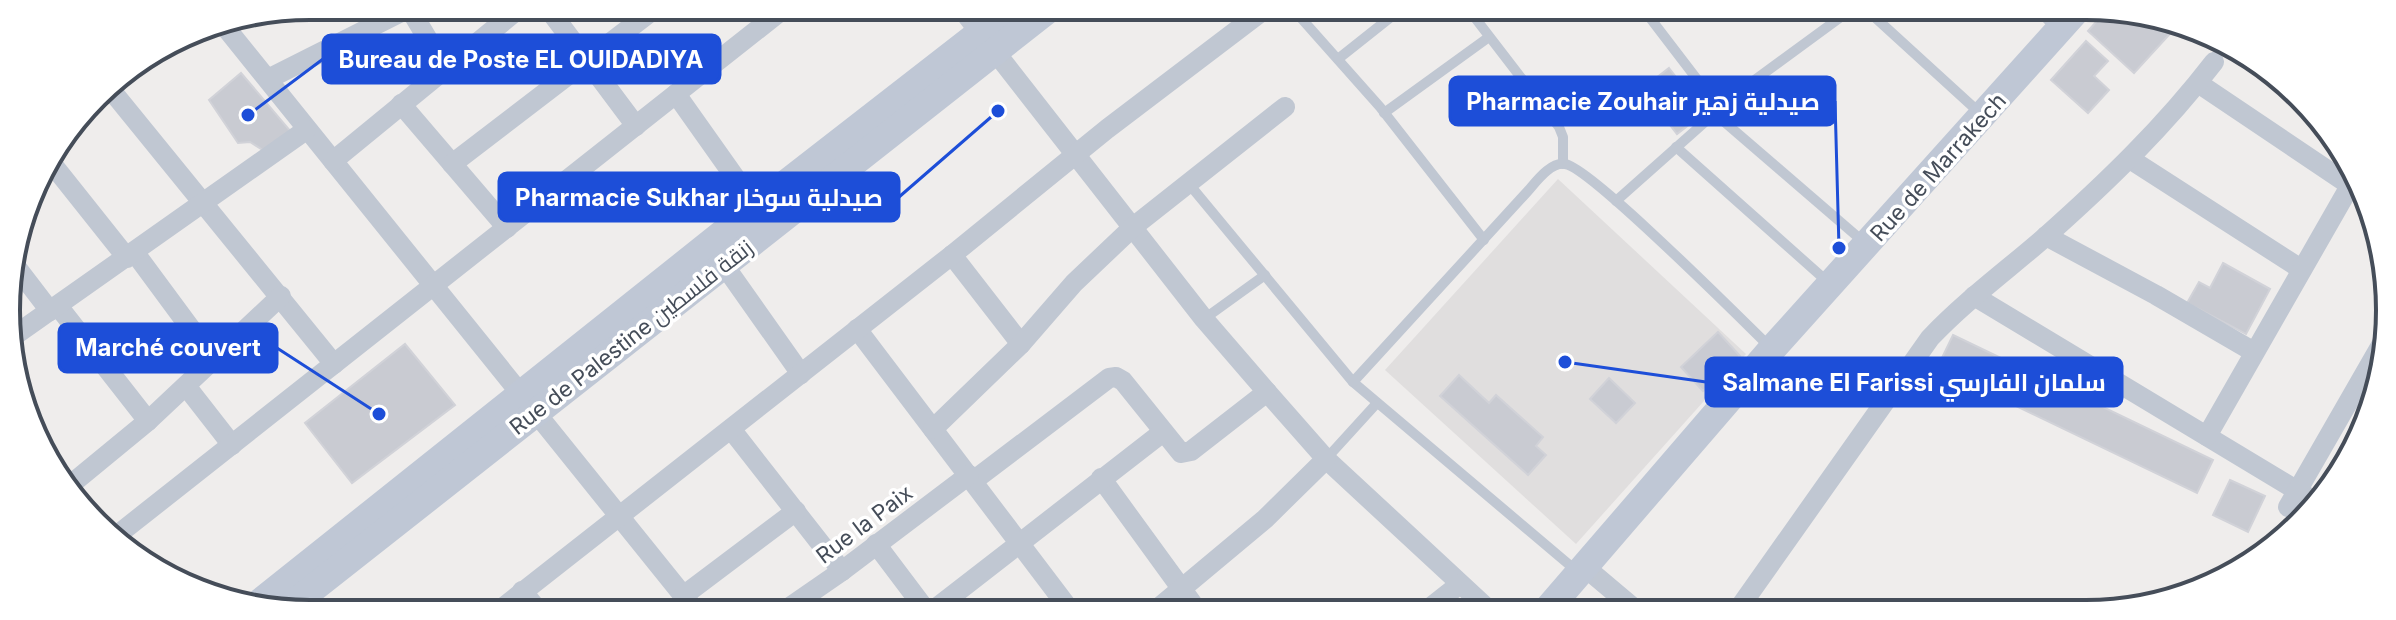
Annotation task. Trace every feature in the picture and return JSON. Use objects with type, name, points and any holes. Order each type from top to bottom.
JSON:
[{"type":"main road","name":"Rue de Palestine زنقة فلسطين","points":[[268,597],[529,403],[724,265],[988,42],[1004,20]]},
{"type":"main road","name":"Rue de Palestine زنقة فلسطين","points":[[298,599],[756,207],[988,42],[1028,20]]},
{"type":"main road","name":"Rue de Marrakech","points":[[1556,600],[1772,349],[1983,116],[2056,20]]},
{"type":"street","points":[[268,79],[384,20]]},
{"type":"street","points":[[417,20],[445,68]]},
{"type":"street","points":[[333,161],[505,20]]},
{"type":"street","points":[[557,20],[636,126]]},
{"type":"street","points":[[452,164],[640,20]]},
{"type":"street","points":[[122,531],[770,20]]},
{"type":"street","points":[[971,20],[1204,319],[1267,392],[1326,459],[1478,600]]},
{"type":"street","points":[[512,600],[1251,20]]},
{"type":"street","points":[[229,32],[687,600]]},
{"type":"street","points":[[1745,600],[1930,338],[2130,159],[2214,62]]},
{"type":"street","points":[[2198,83],[2347,183]]},
{"type":"street","points":[[117,94],[334,364]]},
{"type":"street","points":[[676,94],[756,207]]},
{"type":"street","points":[[401,104],[507,228]]},
{"type":"street","points":[[933,429],[1021,344],[1074,283],[1133,227],[1285,107]]},
{"type":"street","points":[[21,331],[306,130]]},
{"type":"street","points":[[2130,159],[2301,269]]},
{"type":"street","points":[[57,169],[214,360]]},
{"type":"street","points":[[2207,436],[2301,269],[2352,194]]},
{"type":"street","points":[[2046,236],[2254,352]]},
{"type":"street","points":[[952,255],[1021,344]]},
{"type":"street","points":[[724,265],[801,374]]},
{"type":"street","points":[[22,273],[148,421]]},
{"type":"street","points":[[76,481],[148,421],[281,296]]},
{"type":"street","points":[[1974,296],[2207,436],[2293,499],[2304,500]]},
{"type":"street","points":[[857,329],[1062,600]]},
{"type":"street","points":[[2293,499],[2371,363]]},
{"type":"street","name":"Rue la Paix","points":[[800,600],[1109,378],[1116,377],[1123,381],[1163,432]]},
{"type":"street","points":[[186,386],[232,445]]},
{"type":"street","points":[[945,600],[1163,432],[1177,450],[1187,453],[1267,392]]},
{"type":"street","points":[[731,429],[842,571]]},
{"type":"street","points":[[1168,600],[1265,519],[1326,459]]},
{"type":"street","points":[[1101,478],[1191,600]]},
{"type":"street","points":[[691,600],[796,511]]},
{"type":"street","points":[[876,544],[925,600]]},
{"type":"street","points":[[1583,571],[1622,600]]},
{"type":"street","points":[[1440,600],[1460,584]]},
{"type":"street","points":[[522,591],[530,600]]},
{"type":"lane","points":[[1303,20],[1384,113],[1484,240]]},
{"type":"lane","points":[[1338,59],[1387,20]]},
{"type":"lane","points":[[1476,20],[1559,127],[1563,137],[1563,164]]},
{"type":"lane","points":[[1651,20],[1716,110],[1868,245]]},
{"type":"lane","points":[[1616,201],[1716,110],[1837,20]]},
{"type":"lane","points":[[1878,20],[1983,116]]},
{"type":"lane","points":[[1384,113],[1489,37]]},
{"type":"lane","points":[[1676,147],[1832,285]]},
{"type":"lane","points":[[1353,382],[1546,173],[1563,164],[1576,168],[1616,201],[1772,349]]},
{"type":"lane","points":[[1189,184],[1353,382],[1583,571]]},
{"type":"lane","points":[[1204,319],[1265,275]]},
{"type":"lane","points":[[1326,459],[1377,403]]},
{"type":"shaded area","points":[[1558,179],[1746,354],[1576,544],[1385,370]]},
{"type":"building","points":[[2097,21],[2124,22],[2171,33],[2134,73],[2088,31]]},
{"type":"building","points":[[2086,41],[2108,61],[2094,76],[2109,90],[2088,113],[2051,80]]},
{"type":"building","points":[[1669,68],[1704,113],[1677,134],[1642,89]]},
{"type":"building","points":[[241,73],[292,133],[266,152],[250,142],[238,143],[209,100]]},
{"type":"building","points":[[2223,263],[2270,289],[2246,334],[2187,303],[2199,282],[2210,288]]},
{"type":"building","points":[[1718,332],[1740,356],[1703,391],[1681,367]]},
{"type":"building","points":[[1953,335],[2213,460],[2197,493],[1937,368]]},
{"type":"building","points":[[405,344],[455,405],[352,483],[305,423]]},
{"type":"building","points":[[1459,375],[1489,403],[1496,395],[1543,437],[1536,446],[1546,455],[1528,475],[1440,396]]},
{"type":"building","points":[[1609,378],[1635,403],[1616,423],[1590,399]]},
{"type":"building","points":[[2230,480],[2265,496],[2248,532],[2213,515]]},
{"type":"place","name":"Pharmacie Sukhar صيدلية سوخار","points":[[998,111]]},
{"type":"place","name":"Bureau de Poste EL OUIDADIYA","points":[[248,115]]},
{"type":"place","name":"Pharmacie Zouhair صيدلية زهير","points":[[1839,248]]},
{"type":"place","name":"Salmane El Farissi سلمان الفارسي","points":[[1565,362]]},
{"type":"place","name":"Marché couvert","points":[[379,414]]}]
